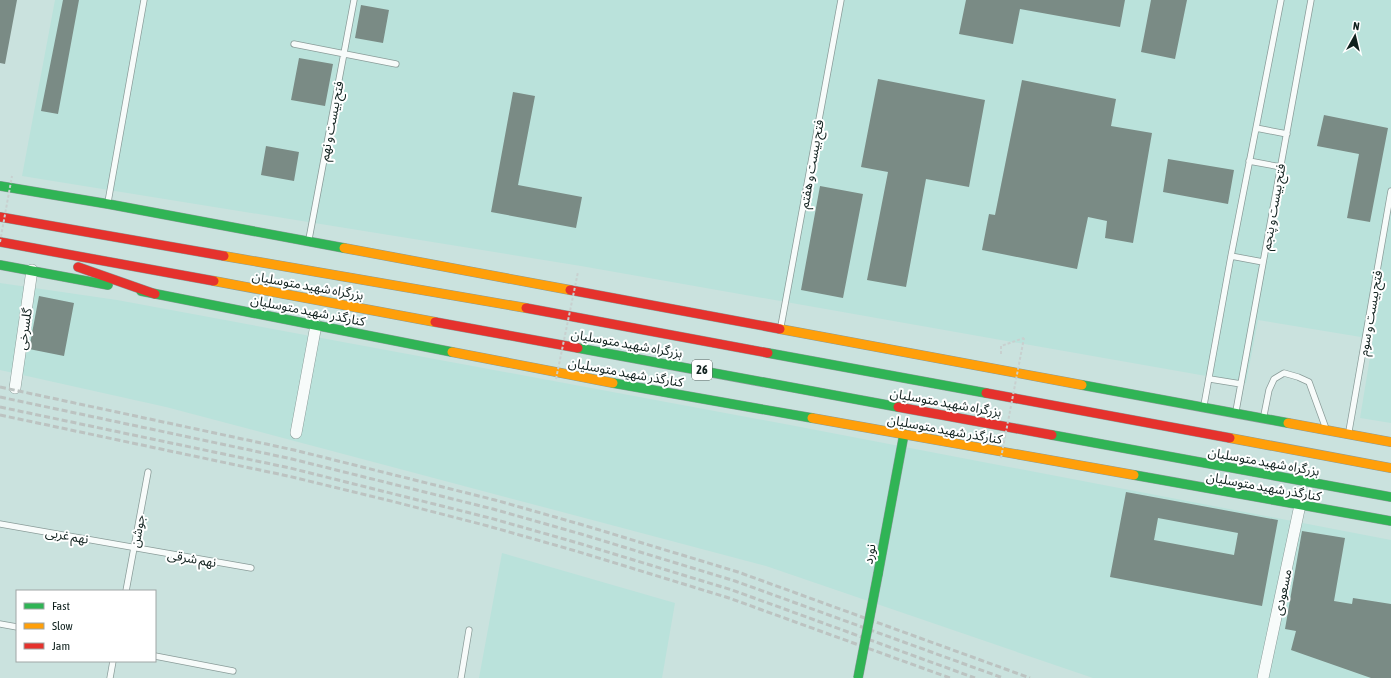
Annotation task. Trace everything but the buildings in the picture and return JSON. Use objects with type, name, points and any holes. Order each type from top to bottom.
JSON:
[{"type":"main road","points":[[0,186],[108,204],[1391,442]]},
{"type":"main road","name":"بزرگراه شهید متوسلیان","points":[[0,217],[547,312],[1391,468]]},
{"type":"main road","name":"بزرگراه شهید متوسلیان","points":[[0,242],[1391,498]]},
{"type":"main road","points":[[14,244],[155,294]]},
{"type":"main road","name":"کنارگذر شهید متوسلیان","points":[[0,265],[576,376],[1391,521]]},
{"type":"main road","name":"نورد","points":[[858,678],[904,434]]},
{"type":"street","name":"گلسرخی","points":[[15,388],[32,270]]},
{"type":"street","points":[[296,434],[316,325]]},
{"type":"street","name":"مسعودی","points":[[1263,678],[1300,505]]},
{"type":"lane","points":[[108,204],[144,0]]},
{"type":"lane","name":"فتح بیست و نهم","points":[[308,242],[354,0]]},
{"type":"lane","name":"فتح بیست و هفتم","points":[[781,329],[841,0]]},
{"type":"lane","points":[[1204,408],[1231,256],[1281,0]]},
{"type":"lane","name":"فتح بیست و پنجم","points":[[1235,413],[1311,0]]},
{"type":"lane","points":[[294,44],[396,64]]},
{"type":"lane","points":[[1256,128],[1287,134]]},
{"type":"lane","points":[[1249,161],[1280,167]]},
{"type":"lane","name":"فتح بیست و سوم","points":[[1348,434],[1391,191]]},
{"type":"lane","points":[[1231,256],[1263,262]]},
{"type":"lane","points":[[1263,418],[1269,390],[1274,379],[1284,373],[1309,382],[1326,430]]},
{"type":"lane","points":[[1210,379],[1241,384]]},
{"type":"lane","name":"جوشن","points":[[126,590],[148,472]]},
{"type":"lane","name":"نهم غربی","points":[[0,524],[134,547]]},
{"type":"lane","name":"نهم شرقی","points":[[134,547],[251,568]]},
{"type":"lane","points":[[0,624],[16,627]]},
{"type":"lane","points":[[461,678],[469,630]]},
{"type":"lane","points":[[156,656],[233,671]]},
{"type":"lane","points":[[110,678],[113,662]]},
{"type":"path","points":[[0,242],[12,176]]},
{"type":"path","points":[[556,379],[578,272]]},
{"type":"path","points":[[1001,346],[1024,338],[1001,458]]},
{"type":"shaded area","points":[[55,0],[1391,0],[1391,423],[1360,418],[1373,339],[1258,320],[1246,383],[581,266],[22,176]]},
{"type":"shaded area","points":[[0,283],[117,300],[790,425],[1391,540],[1391,678],[1093,678],[766,566],[166,407],[0,370]]},
{"type":"shaded area","points":[[502,553],[675,603],[662,678],[479,678]]},
{"type":"railway","points":[[0,387],[294,450],[495,500],[738,572],[1030,678]]},
{"type":"railway","points":[[0,397],[292,459],[493,509],[735,581],[1003,678]]},
{"type":"railway","points":[[0,407],[290,468],[490,518],[732,590],[975,678]]},
{"type":"railway","points":[[0,415],[288,476],[488,526],[576,551],[729,598],[950,678]]},
{"type":"traffic: fast","points":[[0,186],[108,204],[344,248]]},
{"type":"traffic: fast","points":[[0,265],[108,285]]},
{"type":"traffic: fast","points":[[141,291],[452,352]]},
{"type":"traffic: fast","points":[[578,348],[898,407]]},
{"type":"traffic: fast","points":[[768,353],[986,393]]},
{"type":"traffic: fast","points":[[613,383],[812,418]]},
{"type":"traffic: fast","points":[[1082,385],[1288,423]]},
{"type":"traffic: fast","points":[[878,574],[904,434]]},
{"type":"traffic: fast","points":[[1052,435],[1391,497]]},
{"type":"traffic: fast","points":[[1134,475],[1391,521]]},
{"type":"traffic: fast","points":[[858,678],[878,574]]},
{"type":"traffic: slow","points":[[344,248],[570,290]]},
{"type":"traffic: slow","points":[[224,256],[526,308]]},
{"type":"traffic: slow","points":[[214,281],[435,322]]},
{"type":"traffic: slow","points":[[780,329],[1082,385]]},
{"type":"traffic: slow","points":[[452,352],[613,383]]},
{"type":"traffic: slow","points":[[812,418],[1134,475]]},
{"type":"traffic: slow","points":[[1288,423],[1391,442]]},
{"type":"traffic: slow","points":[[1230,438],[1391,468]]},
{"type":"traffic: jam","points":[[0,217],[224,256]]},
{"type":"traffic: jam","points":[[0,242],[214,281]]},
{"type":"traffic: jam","points":[[78,267],[155,294]]},
{"type":"traffic: jam","points":[[570,290],[780,329]]},
{"type":"traffic: jam","points":[[526,308],[768,353]]},
{"type":"traffic: jam","points":[[435,322],[578,348]]},
{"type":"traffic: jam","points":[[986,393],[1230,438]]},
{"type":"traffic: jam","points":[[898,407],[1052,435]]}]
